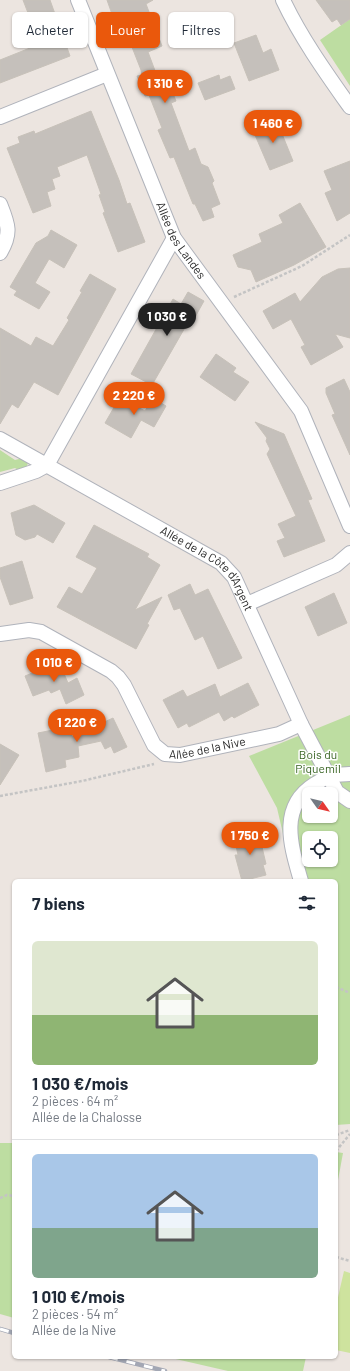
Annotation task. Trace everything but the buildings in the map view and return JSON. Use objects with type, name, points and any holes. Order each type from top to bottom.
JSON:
[{"type":"street","name":"Allée des Landes","points":[[78,0],[174,238],[301,411],[350,526]]},
{"type":"street","points":[[282,0],[311,50],[350,107]]},
{"type":"street","points":[[0,118],[107,74]]},
{"type":"street","points":[[0,204],[8,229],[8,236],[0,254]]},
{"type":"street","points":[[0,484],[36,471],[47,465],[174,238]]},
{"type":"street","name":"Allée de la Côte d'Argent","points":[[0,439],[221,563],[234,577],[301,724],[337,792],[350,801]]},
{"type":"street","points":[[246,604],[336,565],[350,553]]},
{"type":"street","name":"Allée de la Nive","points":[[0,634],[29,630],[41,632],[110,671],[124,685],[154,744],[165,754],[180,755],[279,734],[301,724]]},
{"type":"street","points":[[301,879],[291,833],[291,816],[295,803],[307,789],[329,776],[350,774]]},
{"type":"path","points":[[221,302],[302,266],[350,235]]},
{"type":"path","points":[[0,796],[82,781],[153,764],[165,754]]},
{"type":"path","points":[[338,988],[350,992]]},
{"type":"path","points":[[338,1134],[350,1130]]},
{"type":"path","points":[[338,1148],[350,1134]]},
{"type":"path","points":[[0,1198],[7,1195],[12,1196]]},
{"type":"path","points":[[338,1258],[350,1261]]},
{"type":"green space","points":[[350,19],[350,86],[320,40]]},
{"type":"green space","points":[[0,450],[15,460],[23,458],[28,462],[26,467],[20,471],[15,468],[0,472]]},
{"type":"green space","name":"Bois du Piquemil","points":[[350,715],[350,1124],[338,1125],[338,879],[294,879],[277,808],[249,756]]},
{"type":"green space","points":[[0,1143],[12,1143],[12,1317],[0,1314]]},
{"type":"green space","points":[[338,1152],[343,1153],[338,1180]]},
{"type":"green space","points":[[344,1271],[350,1273],[350,1353],[338,1350],[338,1297]]},
{"type":"green space","points":[[176,1359],[306,1359],[303,1371],[228,1371]]},
{"type":"railway","points":[[0,1329],[12,1332]]},
{"type":"railway","points":[[117,1359],[165,1371]]}]
